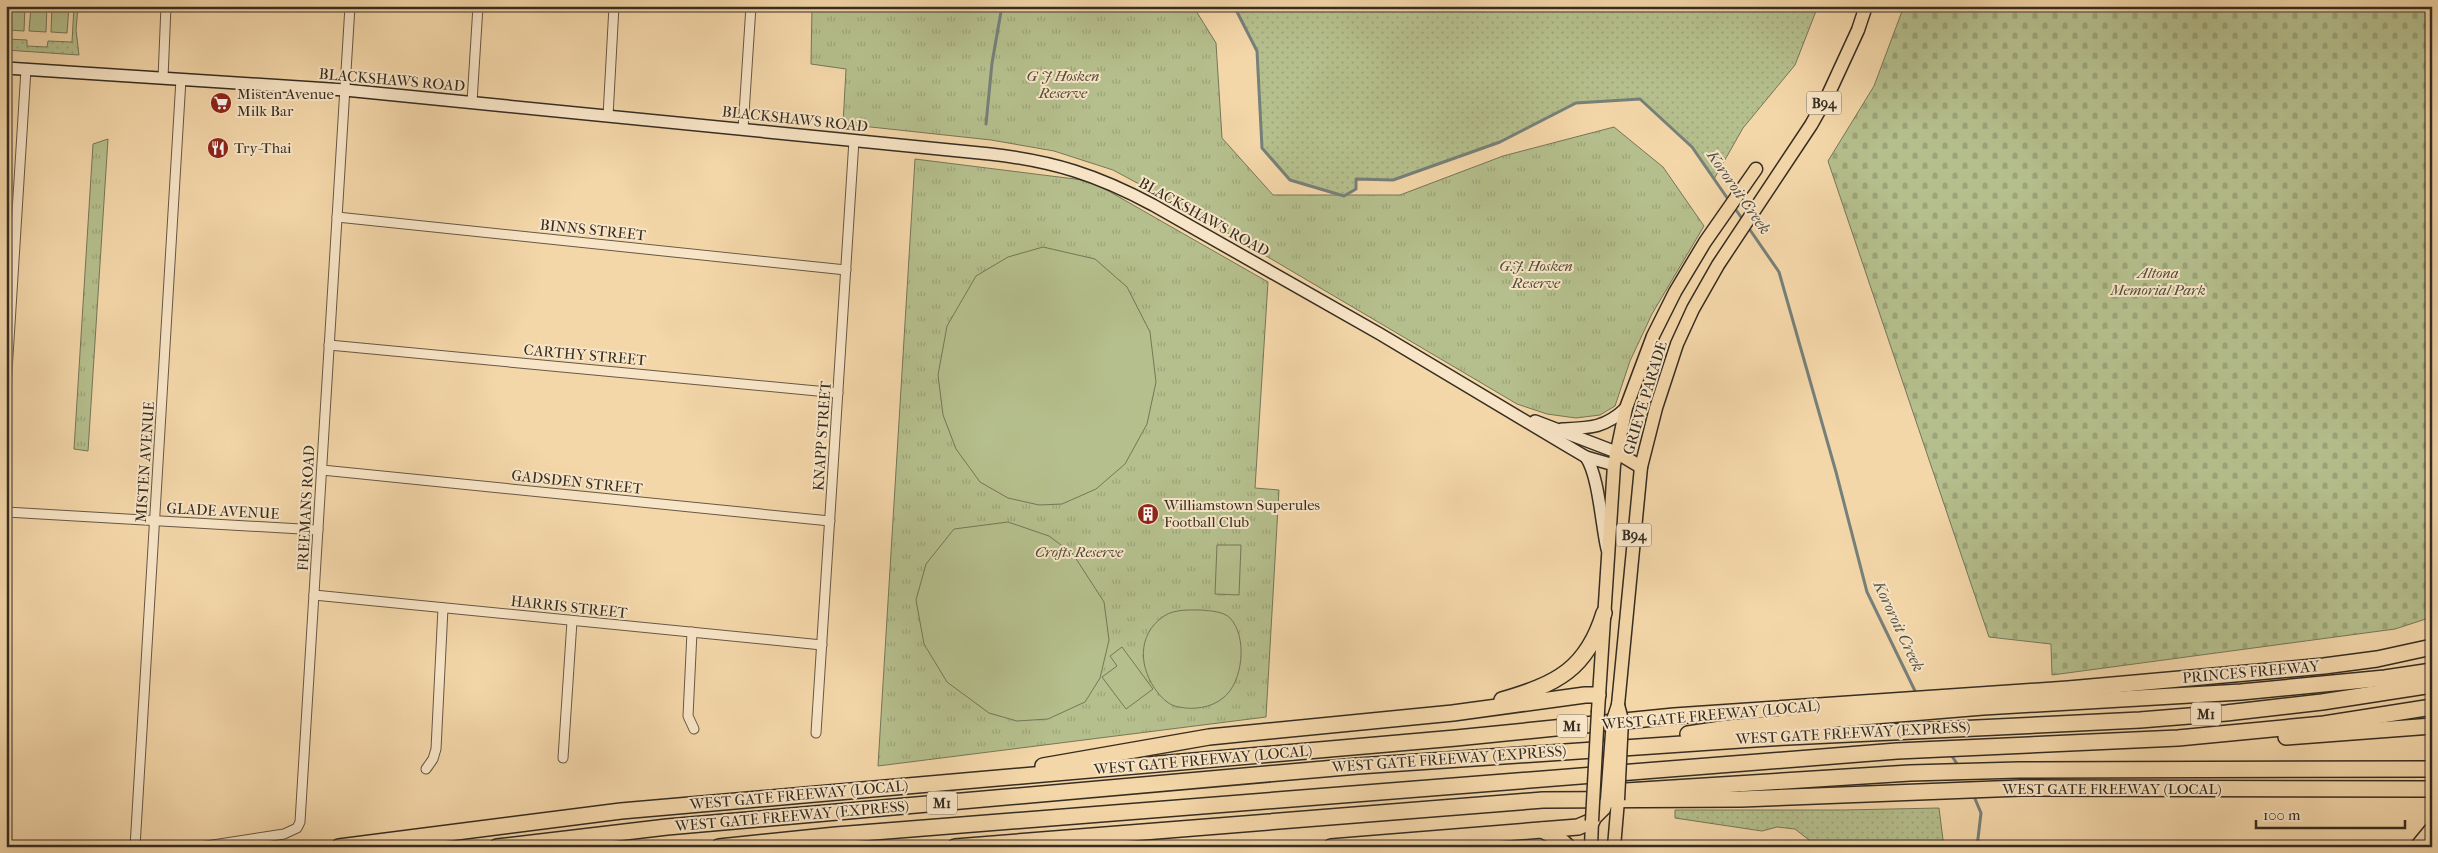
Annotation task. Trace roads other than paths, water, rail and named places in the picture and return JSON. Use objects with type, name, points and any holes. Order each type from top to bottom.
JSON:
[{"type":"highway","points":[[1453,713],[1514,696],[1556,679],[1572,669],[1583,659],[1594,641],[1604,613]]},
{"type":"highway","name":"PRINCES FREEWAY","points":[[2068,689],[2324,666],[2377,659],[2432,648]]},
{"type":"highway","points":[[1881,724],[1980,701],[2241,692],[2385,678],[2432,671]]},
{"type":"highway","points":[[2068,689],[2385,678]]},
{"type":"highway","name":"WEST GATE FREEWAY (EXPRESS)","points":[[497,847],[736,820],[1358,766],[1881,724],[1979,726],[2140,720],[2226,713],[2432,685]]},
{"type":"highway","name":"WEST GATE FREEWAY (LOCAL)","points":[[339,847],[612,812],[1456,738],[1674,716],[1875,702],[1980,701],[2068,689]]},
{"type":"highway","points":[[990,778],[1058,762],[1210,737],[1453,713],[1585,695],[1598,695]]},
{"type":"highway","name":"WEST GATE FREEWAY (EXPRESS)","points":[[718,847],[836,835],[1897,751],[2178,738],[2324,724],[2432,708]]},
{"type":"highway","points":[[2178,738],[2256,739],[2432,726]]},
{"type":"highway","points":[[1543,800],[1669,787],[1910,773],[2019,770],[2432,769]]},
{"type":"highway","name":"WEST GATE FREEWAY (LOCAL)","points":[[955,847],[1543,800],[1741,799],[2021,788],[2432,789]]},
{"type":"highway","points":[[1331,847],[1582,827],[1592,821]]},
{"type":"highway","points":[[1541,829],[1558,838],[1568,847]]},
{"type":"highway","points":[[2418,847],[2432,830]]},
{"type":"main road","name":"GRIEVE PARADE","points":[[1614,847],[1613,800],[1622,720],[1618,705],[1641,467],[1656,408],[1677,344],[1693,309],[1718,264],[1767,192],[1828,94],[1858,30],[1866,6]]},
{"type":"main road","name":"BLACKSHAWS ROAD","points":[[6,68],[345,90],[472,102],[1021,157],[1083,172],[1118,186],[1322,301],[1586,456],[1614,465]]},
{"type":"main road","name":"GRIEVE PARADE","points":[[1591,847],[1607,550],[1614,465],[1626,408],[1652,336],[1675,292],[1705,242],[1756,170]]},
{"type":"main road","points":[[1558,429],[1602,425],[1615,419],[1626,408]]},
{"type":"main road","name":"BLACKSHAWS ROAD","points":[[1517,415],[1616,452]]},
{"type":"main road","points":[[1616,452],[1641,467]]},
{"type":"main road","points":[[1586,456],[1592,465],[1596,482],[1600,522],[1607,550]]},
{"type":"main road","points":[[1614,465],[1641,467]]},
{"type":"main road","points":[[1598,695],[1613,699],[1618,705]]},
{"type":"main road","points":[[1592,821],[1613,800]]},
{"type":"street","points":[[163,78],[166,6]]},
{"type":"street","name":"FREEMANS ROAD","points":[[200,847],[284,834],[297,828],[300,822],[350,6]]},
{"type":"street","points":[[472,102],[478,6]]},
{"type":"street","points":[[608,116],[614,6]]},
{"type":"street","points":[[743,129],[751,6]]},
{"type":"street","points":[[6,388],[26,69]]},
{"type":"street","name":"MISTEN AVENUE","points":[[135,847],[181,79]]},
{"type":"street","name":"KNAPP STREET","points":[[816,733],[854,140]]},
{"type":"street","name":"BINNS STREET","points":[[337,217],[846,270]]},
{"type":"street","name":"CARTHY STREET","points":[[329,345],[838,393]]},
{"type":"street","name":"GADSDEN STREET","points":[[322,470],[830,521]]},
{"type":"street","name":"GLADE AVENUE","points":[[6,512],[318,530]]},
{"type":"street","name":"HARRIS STREET","points":[[314,595],[822,645]]},
{"type":"street","points":[[426,769],[433,759],[436,749],[443,608]]},
{"type":"street","points":[[563,758],[572,620]]},
{"type":"street","points":[[692,632],[688,716],[694,729]]},
{"type":"waterway","points":[[986,124],[992,63],[1002,6]]},
{"type":"waterway","name":"Kororoit Creek","points":[[1234,6],[1257,51],[1262,148],[1290,180],[1344,196],[1356,189],[1356,179],[1393,180],[1500,142],[1576,103],[1640,99],[1692,147],[1730,202]]},
{"type":"waterway","name":"Kororoit Creek","points":[[1734,207],[1743,220]]},
{"type":"waterway","name":"Kororoit Creek","points":[[1748,227],[1779,272],[1836,472],[1867,592],[1917,695]]},
{"type":"waterway","name":"Kororoit Creek","points":[[1950,753],[1959,767]]},
{"type":"waterway","name":"Kororoit Creek","points":[[1973,794],[1981,813],[1977,847]]},
{"type":"place","name":"Misten Avenue Milk Bar","points":[[221,103]]},
{"type":"place","name":"Try-Thai","points":[[218,148]]},
{"type":"place","name":"Williamstown Superules Football Club","points":[[1148,514]]},
{"type":"park label","name":"G J Hosken Reserve","points":[[1063,84]]},
{"type":"park label","name":"G.J. Hosken Reserve","points":[[1536,274]]},
{"type":"park label","name":"Altona Memorial Park","points":[[2158,282]]},
{"type":"park label","name":"Crofts Reserve","points":[[1079,552]]}]
